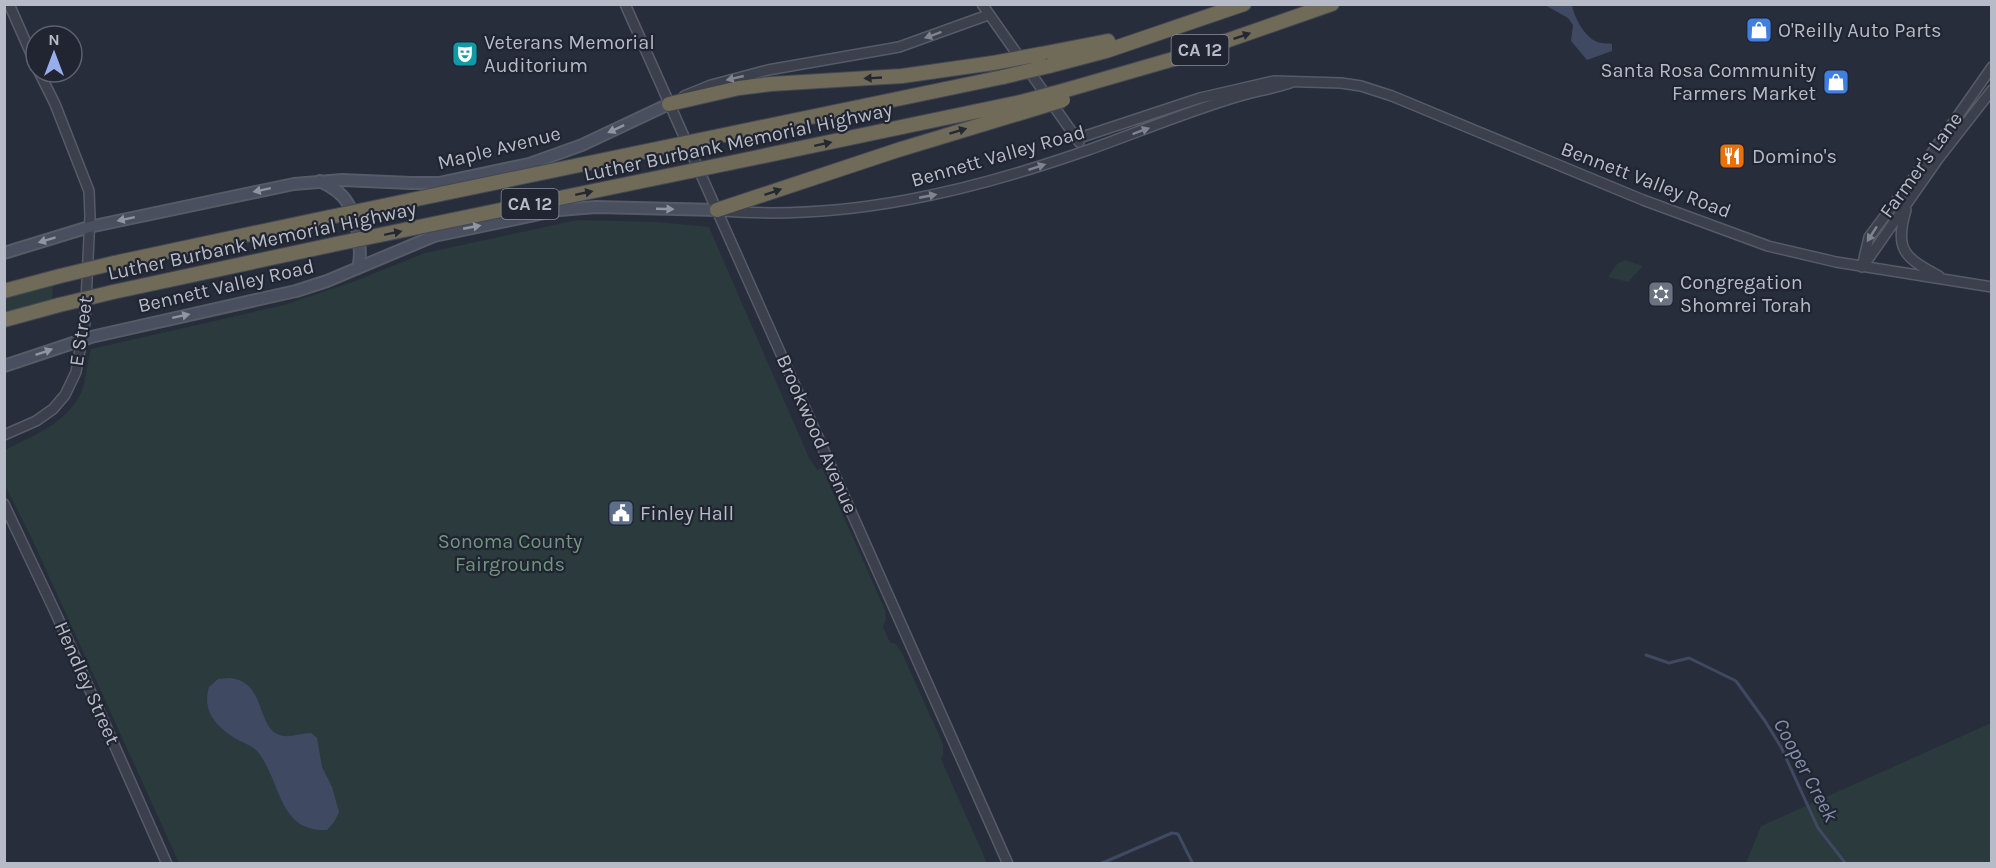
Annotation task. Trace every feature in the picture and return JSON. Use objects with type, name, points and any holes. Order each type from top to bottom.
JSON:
[{"type":"highway","points":[[669,104],[739,88],[779,83],[902,76],[993,63],[1045,60],[1227,4]]},
{"type":"highway","name":"Luther Burbank Memorial Highway","points":[[4,291],[114,263],[1004,77],[1045,60],[1106,51],[1244,4]]},
{"type":"highway","name":"Luther Burbank Memorial Highway","points":[[4,320],[113,292],[336,244],[724,164],[1024,106],[1069,94],[1332,4]]},
{"type":"highway","points":[[717,210],[1024,106]]},
{"type":"main road","name":"Maple Avenue","points":[[4,253],[89,227],[269,188],[342,180],[432,183],[529,164],[568,151],[669,104]]},
{"type":"main road","points":[[320,181],[338,192],[348,202],[361,251],[358,268]]},
{"type":"main road","name":"Bennett Valley Road","points":[[4,366],[83,339],[280,296],[327,281],[434,236],[559,210],[596,207],[717,210]]},
{"type":"street","points":[[9,4],[24,38]]},
{"type":"street","name":"Brookwood Avenue","points":[[625,4],[1008,864]]},
{"type":"street","points":[[981,4],[1086,150]]},
{"type":"street","name":"Maple Avenue","points":[[669,104],[698,89],[723,81],[768,70],[899,46],[988,15]]},
{"type":"street","name":"Farmer's Lane","points":[[1862,267],[1869,237],[1992,67]]},
{"type":"street","name":"Bennett Valley Road","points":[[1076,139],[1214,94],[1274,81],[1341,83],[1382,93],[1636,197],[1743,237],[1802,255],[1862,267],[1992,287]]},
{"type":"street","name":"Bennett Valley Road","points":[[717,210],[775,214],[894,202],[969,187],[1086,150],[1233,98],[1295,81]]},
{"type":"street","name":"E Street","points":[[4,435],[36,421],[60,402],[74,380],[83,339],[91,204],[88,184],[45,84]]},
{"type":"street","points":[[1862,267],[1992,90]]},
{"type":"street","points":[[1908,203],[1901,228],[1901,241],[1906,252],[1912,261],[1946,280]]},
{"type":"street","name":"Hendley Street","points":[[4,504],[57,616],[167,864]]},
{"type":"green space","name":"Sonoma County Fairgrounds","points":[[577,220],[658,222],[709,227],[809,458],[817,470],[822,468],[885,610],[886,619],[883,627],[890,642],[896,644],[902,653],[943,744],[941,759],[987,863],[179,863],[32,539],[5,485],[5,450],[47,428],[74,405],[82,390],[91,349],[284,305],[350,283],[425,253]]},
{"type":"green space","points":[[1625,260],[1643,266],[1628,282],[1608,277],[1617,264]]},
{"type":"green space","points":[[53,285],[52,300],[5,313],[5,298]]},
{"type":"green space","points":[[1991,723],[1991,863],[1746,863],[1761,826]]},
{"type":"water","points":[[1545,5],[1572,5],[1575,16],[1586,34],[1596,42],[1612,44],[1612,51],[1587,60],[1571,41],[1573,25],[1568,18]]},
{"type":"water","points":[[230,678],[242,681],[250,688],[268,725],[274,732],[283,736],[311,733],[317,738],[322,767],[332,787],[339,812],[327,830],[311,829],[298,823],[282,801],[271,774],[256,750],[225,731],[214,719],[208,705],[209,687],[218,679]]},
{"type":"waterway","name":"Cooper Creek","points":[[1646,655],[1669,663],[1689,658],[1736,681],[1781,747],[1818,828],[1846,864]]},
{"type":"waterway","points":[[1100,864],[1172,833],[1178,834],[1192,862]]},
{"type":"place","name":"O'Reilly Auto Parts","points":[[1759,30]]},
{"type":"place","name":"Veterans Memorial Auditorium","points":[[465,54]]},
{"type":"place","name":"Santa Rosa Community Farmers Market","points":[[1836,82]]},
{"type":"place","name":"Domino's","points":[[1732,156]]},
{"type":"place","name":"Congregation Shomrei Torah","points":[[1661,294]]},
{"type":"place","name":"Finley Hall","points":[[621,513]]}]
